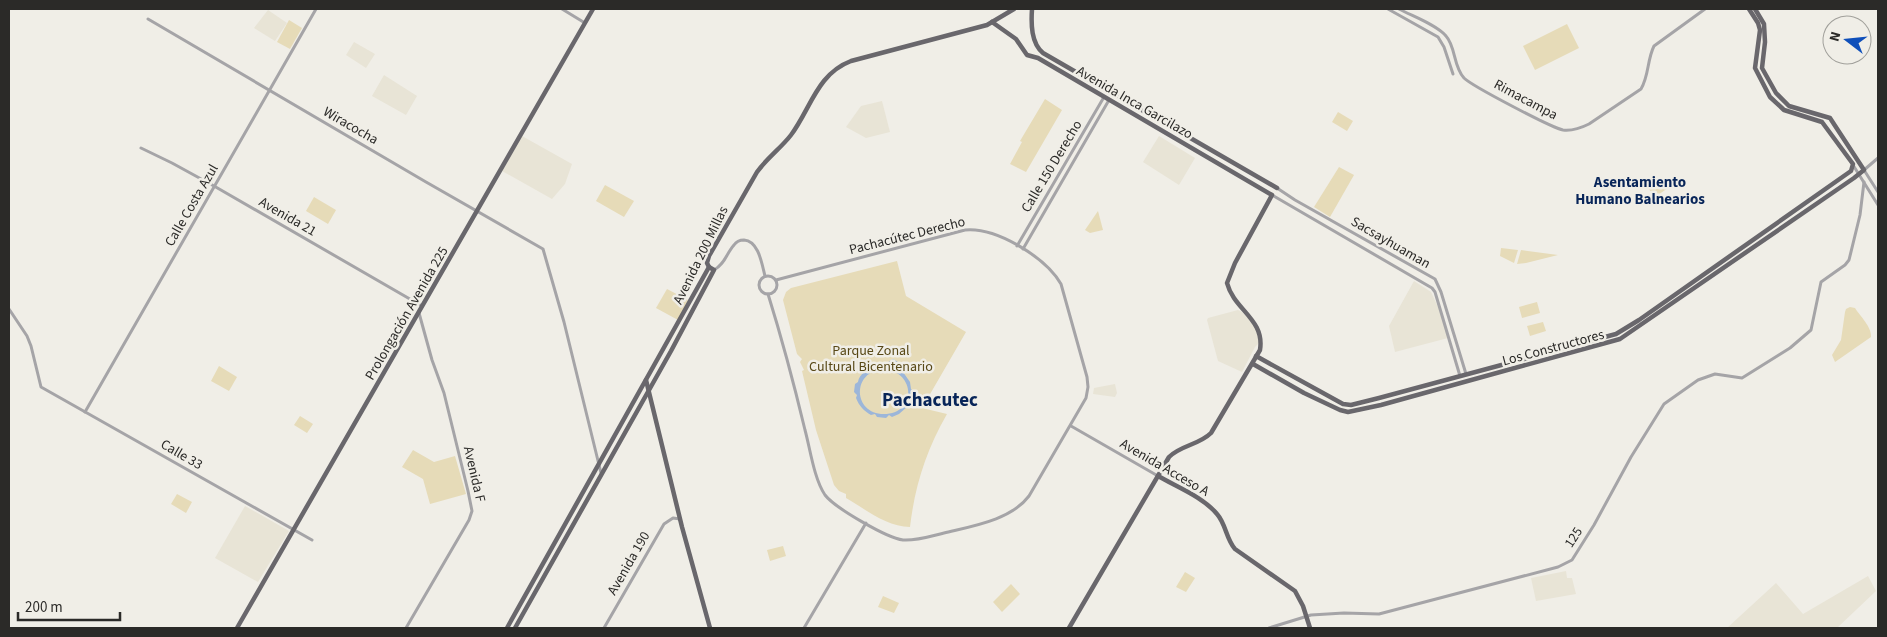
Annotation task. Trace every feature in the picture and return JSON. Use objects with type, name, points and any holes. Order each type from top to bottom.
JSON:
[{"type":"main road","name":"Prolongación Avenida 225","points":[[237,628],[593,9]]},
{"type":"main road","name":"Avenida 200 Millas","points":[[508,628],[709,267],[707,263],[709,256],[757,172],[765,160],[792,134],[823,82],[832,71],[851,61],[992,22],[1014,9]]},
{"type":"main road","name":"Avenida Inca Garcilazo","points":[[1032,9],[1034,39],[1037,48],[1043,53],[1277,188]]},
{"type":"main road","points":[[1749,9],[1760,30],[1755,68],[1770,97],[1784,110],[1822,122],[1853,164]]},
{"type":"main road","points":[[1755,9],[1764,24],[1765,42],[1762,68],[1776,93],[1789,106],[1830,118],[1864,170]]},
{"type":"main road","name":"Avenida Inca Garcilazo","points":[[992,22],[1016,39],[1027,55],[1038,58],[1272,196]]},
{"type":"main road","name":"Los Constructores","points":[[1256,356],[1330,398],[1347,405],[1616,334],[1851,171],[1853,164]]},
{"type":"main road","name":"Los Constructores","points":[[1252,364],[1333,407],[1344,411],[1352,411],[1381,405],[1612,343],[1620,340],[1864,170]]},
{"type":"main road","points":[[1069,628],[1169,457],[1174,452],[1200,440],[1210,433],[1260,350],[1261,334],[1232,294],[1227,283],[1235,263],[1272,196]]},
{"type":"main road","points":[[515,628],[648,392],[714,270],[709,267]]},
{"type":"main road","points":[[646,380],[653,415],[710,628]]},
{"type":"main road","name":"Avenida Acceso A","points":[[1158,476],[1201,500],[1214,510],[1221,520],[1232,546],[1292,588],[1298,595],[1310,628]]},
{"type":"street","name":"Calle Costa Azul","points":[[85,412],[316,9]]},
{"type":"street","points":[[562,9],[586,23]]},
{"type":"street","points":[[1388,9],[1438,38],[1444,47],[1453,74]]},
{"type":"street","name":"Rimacampa","points":[[1399,9],[1445,34],[1456,65],[1464,79],[1555,128],[1566,130],[1580,128],[1641,88],[1646,80],[1650,55],[1654,46],[1704,9]]},
{"type":"street","name":"Wiracocha","points":[[148,19],[543,249],[568,337],[599,465]]},
{"type":"street","name":"Calle 150 Derecho","points":[[1016,246],[1104,97]]},
{"type":"street","name":"Calle 150 Derecho","points":[[1023,249],[1109,100]]},
{"type":"street","name":"Avenida 21","points":[[141,148],[214,186],[422,306]]},
{"type":"street","name":"Los Constructores","points":[[1864,170],[1878,158]]},
{"type":"street","points":[[1853,164],[1878,205]]},
{"type":"street","points":[[1864,170],[1878,192]]},
{"type":"street","name":"125","points":[[1269,628],[1307,616],[1344,613],[1379,614],[1565,564],[1572,560],[1594,526],[1631,457],[1658,412],[1669,400],[1698,380],[1710,375],[1742,378],[1790,348],[1811,330],[1821,282],[1849,260],[1860,215],[1864,182]]},
{"type":"street","name":"Sacsayhuaman","points":[[1277,188],[1435,279],[1441,292],[1466,374]]},
{"type":"street","points":[[1272,196],[1432,288],[1451,341],[1460,376]]},
{"type":"street","name":"Pachacútec Derecho","points":[[768,294],[824,493],[834,503],[889,536],[902,540],[918,539],[1008,514],[1019,507],[1029,496],[1086,398],[1087,377],[1061,284],[1056,275],[1045,263],[994,233],[980,230],[965,230],[776,280]]},
{"type":"street","points":[[714,270],[722,266],[735,243],[747,241],[756,246],[765,276]]},
{"type":"street","points":[[765,276],[771,276],[776,280],[777,288],[774,292],[768,294],[763,292],[759,286],[760,281],[765,276]]},
{"type":"street","name":"Calle 33","points":[[9,309],[27,336],[42,387],[312,540]]},
{"type":"street","name":"Avenida F","points":[[406,628],[472,512],[444,393],[432,360],[419,313]]},
{"type":"street","name":"Avenida Acceso A","points":[[1070,426],[1158,476]]},
{"type":"street","points":[[599,465],[602,474]]},
{"type":"street","name":"Avenida 190","points":[[604,628],[664,524],[673,518],[680,519]]},
{"type":"street","points":[[804,628],[866,523]]},
{"type":"shaded area","points":[[268,10],[287,23],[275,41],[254,28]]},
{"type":"shaded area","points":[[354,42],[375,54],[366,68],[346,55]]},
{"type":"shaded area","points":[[384,75],[417,96],[406,115],[372,96]]},
{"type":"shaded area","points":[[882,101],[890,132],[866,138],[846,127],[861,106]]},
{"type":"shaded area","points":[[522,136],[572,164],[565,184],[552,199],[502,171]]},
{"type":"shaded area","points":[[1159,136],[1195,158],[1179,185],[1143,162]]},
{"type":"shaded area","points":[[1414,281],[1431,292],[1439,309],[1448,338],[1395,352],[1389,326]]},
{"type":"shaded area","points":[[1238,310],[1256,327],[1259,343],[1242,372],[1218,361],[1207,320],[1208,318]]},
{"type":"shaded area","points":[[1115,384],[1117,393],[1115,397],[1093,394],[1094,388]]},
{"type":"shaded area","points":[[245,506],[289,531],[258,582],[215,558]]},
{"type":"shaded area","points":[[1566,571],[1567,578],[1572,578],[1576,594],[1536,601],[1531,578]]},
{"type":"shaded area","points":[[1868,576],[1876,591],[1837,628],[1727,628],[1776,583],[1803,614]]},
{"type":"green space","points":[[289,20],[302,28],[290,49],[277,42]]},
{"type":"green space","points":[[1567,24],[1579,48],[1535,70],[1523,46]]},
{"type":"green space","points":[[1045,99],[1062,110],[1026,172],[1010,164],[1022,142],[1020,141]]},
{"type":"green space","points":[[1338,112],[1353,121],[1347,131],[1332,122]]},
{"type":"green space","points":[[1339,167],[1354,175],[1330,217],[1314,207]]},
{"type":"green space","points":[[1662,178],[1668,188],[1655,197],[1648,188]]},
{"type":"green space","points":[[605,185],[634,201],[624,217],[596,201]]},
{"type":"green space","points":[[314,197],[336,210],[328,224],[306,211]]},
{"type":"green space","points":[[1098,211],[1103,230],[1090,233],[1085,230]]},
{"type":"green space","points":[[1501,248],[1518,250],[1514,263],[1500,256]]},
{"type":"green space","points":[[1521,250],[1558,255],[1517,264]]},
{"type":"green space","name":"Parque Zonal Cultural Bicentenario","points":[[897,261],[906,296],[966,332],[922,408],[947,414],[933,441],[922,469],[910,527],[893,524],[876,517],[846,498],[846,494],[839,491],[834,485],[816,430],[802,371],[804,370],[800,362],[802,359],[797,354],[783,300],[786,292],[791,288]]},
{"type":"green space","points":[[667,289],[688,300],[678,320],[656,308]]},
{"type":"green space","points":[[1537,302],[1540,313],[1522,318],[1519,307]]},
{"type":"green space","points":[[1850,307],[1855,308],[1870,329],[1871,337],[1835,362],[1832,355],[1841,340],[1845,312]]},
{"type":"green space","points":[[1543,322],[1546,331],[1530,336],[1527,326]]},
{"type":"green space","points":[[219,366],[237,377],[229,391],[211,381]]},
{"type":"green space","points":[[300,416],[313,424],[307,433],[294,425]]},
{"type":"green space","points":[[413,450],[434,462],[455,456],[466,494],[430,504],[423,479],[402,467]]},
{"type":"green space","points":[[177,494],[192,502],[186,513],[171,504]]},
{"type":"green space","points":[[783,546],[786,556],[770,561],[767,550]]},
{"type":"green space","points":[[1185,572],[1195,578],[1186,592],[1176,587]]},
{"type":"green space","points":[[1011,584],[1020,594],[1002,612],[993,602]]},
{"type":"green space","points":[[883,596],[899,603],[894,613],[878,607]]},
{"type":"water","points":[[893,359],[901,364],[913,391],[908,406],[899,414],[892,417],[889,415],[886,418],[877,417],[875,414],[871,415],[866,412],[854,392],[855,384],[863,373],[870,368],[881,367]],"holes":[[[884,369],[895,372],[902,377],[907,385],[907,401],[895,412],[884,414],[874,412],[866,407],[860,392],[861,384],[866,377],[873,372]]]},
{"type":"district","name":"Asentamiento Humano Balnearios","points":[[1640,190]]},
{"type":"district","name":"Pachacutec","points":[[930,399]]}]
